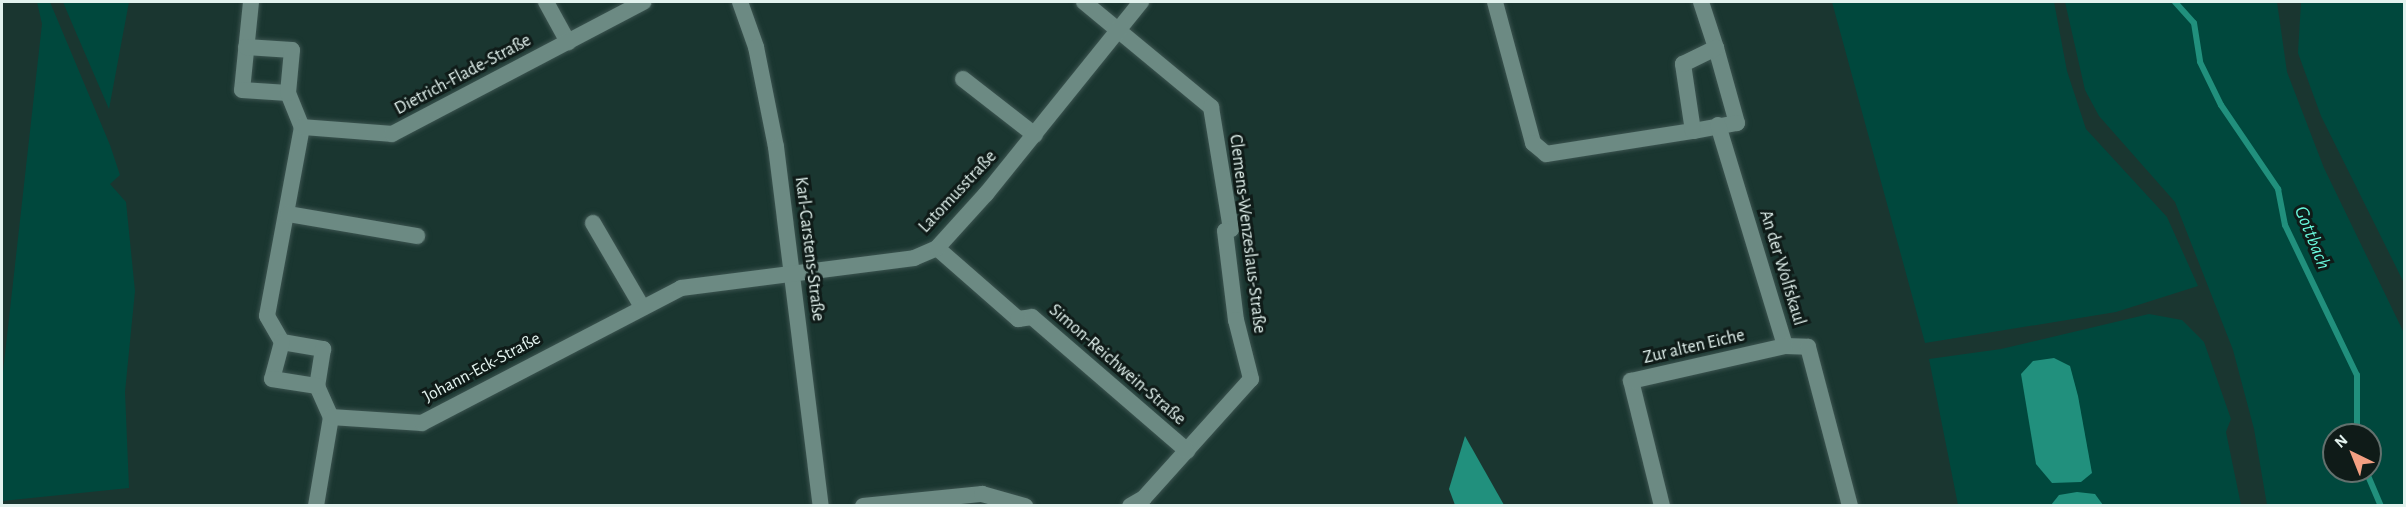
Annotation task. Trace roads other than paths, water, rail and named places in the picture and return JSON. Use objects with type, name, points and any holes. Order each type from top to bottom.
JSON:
[{"type":"street","points":[[251,2],[242,90],[288,93]]},
{"type":"street","points":[[546,2],[568,42]]},
{"type":"street","name":"Dietrich-Flade-Straße","points":[[302,127],[392,134],[643,2]]},
{"type":"street","name":"Karl-Carstens-Straße","points":[[740,2],[766,93],[793,274],[821,506]]},
{"type":"street","name":"Clemens-Wenzeslaus-Straße","points":[[1084,2],[1116,32],[1211,107],[1231,229],[1225,231],[1236,320],[1251,380],[1187,451],[1130,506]]},
{"type":"street","points":[[1116,32],[1140,2]]},
{"type":"street","points":[[1495,2],[1533,143],[1546,154],[1737,123],[1701,2]]},
{"type":"street","name":"Latomusstraße","points":[[793,274],[914,258],[937,248],[1035,135],[1116,32]]},
{"type":"street","points":[[246,47],[292,50],[288,93],[302,127],[288,214],[267,316],[282,342],[272,379],[317,386]]},
{"type":"street","points":[[1693,131],[1683,64],[1716,48]]},
{"type":"street","points":[[963,79],[1035,135]]},
{"type":"street","name":"An der Wolfskaul","points":[[1718,125],[1785,346],[1808,347],[1850,506]]},
{"type":"street","points":[[288,214],[417,236]]},
{"type":"street","points":[[593,223],[641,305]]},
{"type":"street","name":"Simon-Reichwein-Straße","points":[[937,248],[1018,319],[1032,317],[1187,451]]},
{"type":"street","name":"Johann-Eck-Straße","points":[[331,417],[422,423],[641,305],[681,288],[793,274]]},
{"type":"street","points":[[282,342],[323,349],[317,386],[331,417],[317,505]]},
{"type":"street","name":"Zur alten Eiche","points":[[1662,506],[1631,381],[1785,346]]},
{"type":"street","points":[[863,506],[982,494],[1025,506]]},
{"type":"waterway","name":"Gottbach","points":[[2175,2],[2194,23],[2200,62],[2221,105],[2278,189],[2285,225],[2357,375],[2357,423]]},
{"type":"waterway","name":"Gottbach","points":[[2371,483],[2381,506]]}]
